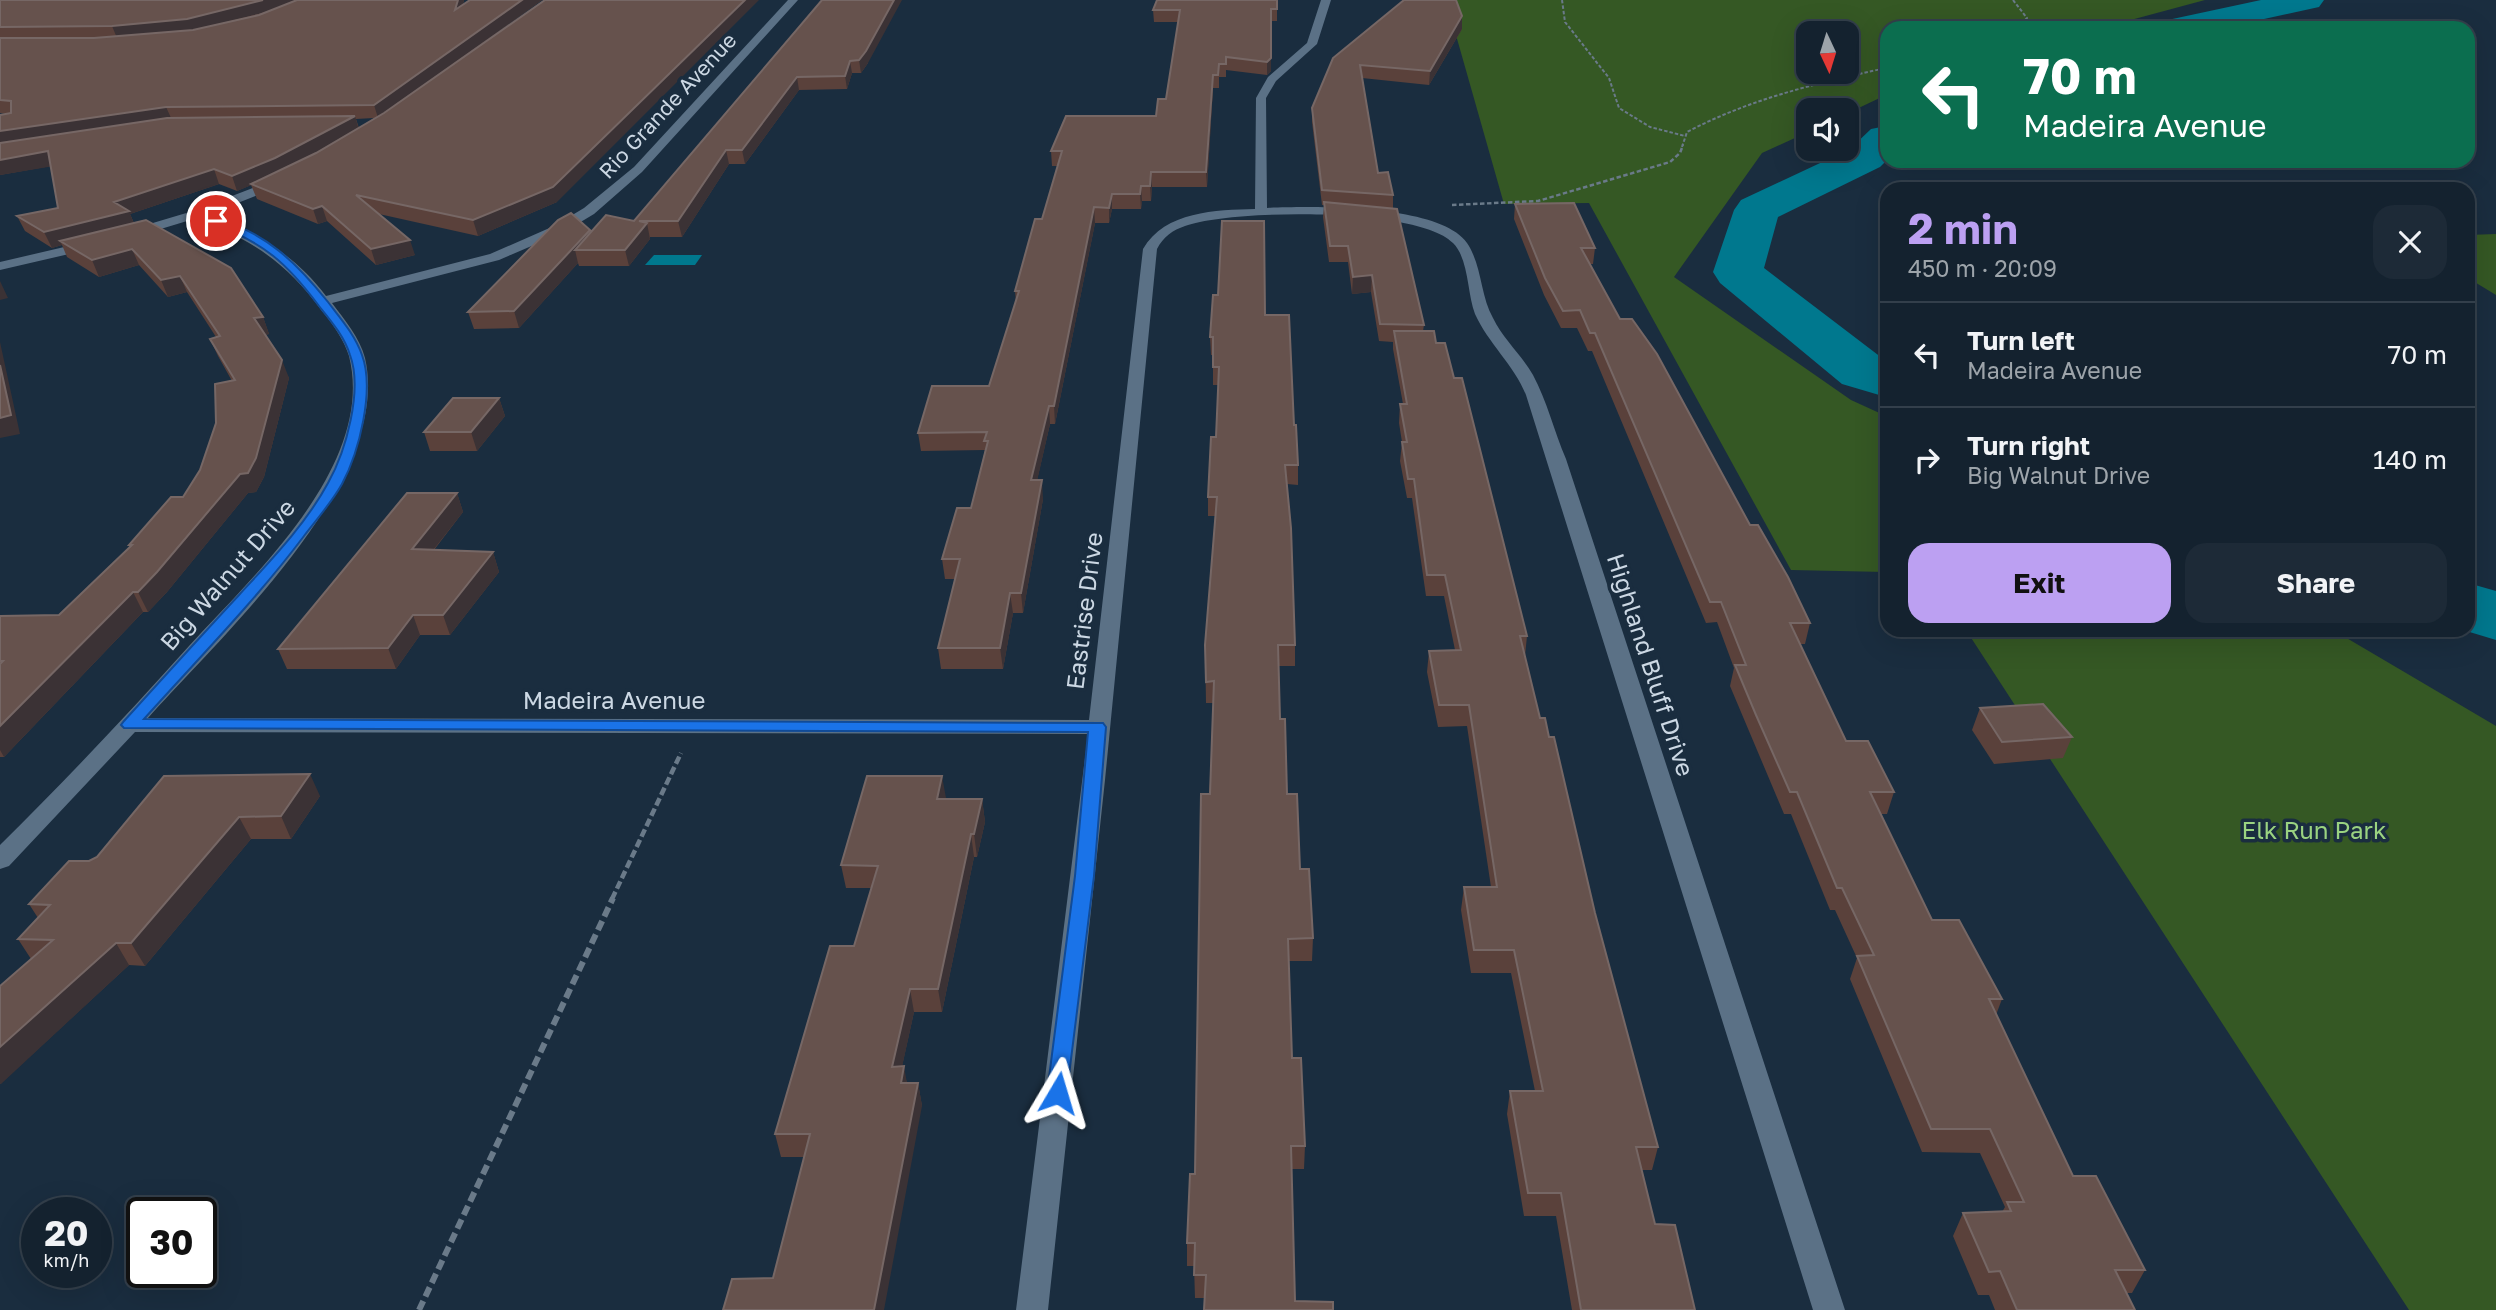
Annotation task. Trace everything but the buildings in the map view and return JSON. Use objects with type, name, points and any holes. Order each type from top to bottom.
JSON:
[{"type":"street","name":"Rio Grande Avenue","points":[[323,301],[419,279],[491,257],[550,233],[588,212],[631,178],[793,0]]},
{"type":"street","points":[[1261,212],[1261,98],[1272,79],[1312,44],[1326,0]]},
{"type":"street","points":[[0,266],[110,240],[198,214],[287,178]]},
{"type":"street","name":"Highland Bluff Drive","points":[[1261,212],[1365,213],[1410,218],[1431,224],[1457,239],[1490,329],[1520,366],[1536,400],[1829,1310]]},
{"type":"street","name":"Eastrise Drive","points":[[1032,1310],[1084,876],[1097,727],[1124,508],[1150,249],[1161,232],[1192,220],[1261,212]]},
{"type":"street","name":"Big Walnut Drive","points":[[0,860],[130,725],[278,561],[335,483],[358,418],[361,380],[357,356],[346,333],[323,301],[297,269],[277,252],[252,235],[198,214]]},
{"type":"street","name":"Madeira Avenue","points":[[130,725],[1097,727]]},
{"type":"path","points":[[1562,0],[1563,17],[1584,51],[1607,75],[1619,108],[1646,124],[1685,136]]},
{"type":"path","points":[[2013,0],[2027,18],[2024,21]]},
{"type":"path","points":[[1410,218],[1425,207],[1538,201],[1645,172],[1670,162],[1680,153],[1685,136],[1705,121],[1880,70]]},
{"type":"path","points":[[419,1310],[694,727]]},
{"type":"green space","points":[[1446,0],[2205,0],[2127,21],[1880,21],[1880,98],[1859,108],[1859,98],[1796,98],[1796,137],[1762,153],[1674,277],[1851,400],[1880,413],[1880,572],[1791,570],[1589,203],[1504,204]]},
{"type":"green space","points":[[2496,234],[2496,295],[2475,282],[2475,235]]},
{"type":"green space","name":"Elk Run Park","points":[[1971,637],[2345,637],[2496,726],[2496,1310],[2409,1310]]},
{"type":"water","points":[[654,255],[702,255],[695,265],[645,265]]},
{"type":"waterway","points":[[2208,21],[2308,0]]},
{"type":"waterway","points":[[1880,144],[1865,158],[1757,210],[1738,272],[1862,372],[1880,378]]},
{"type":"waterway","points":[[2475,608],[2496,618]]},
{"type":"route","points":[[216,221],[252,235],[277,252],[297,269],[323,301],[346,333],[357,356],[361,380],[358,418],[335,483],[278,561],[130,725],[1097,727],[1084,876],[1058,1093]]}]
